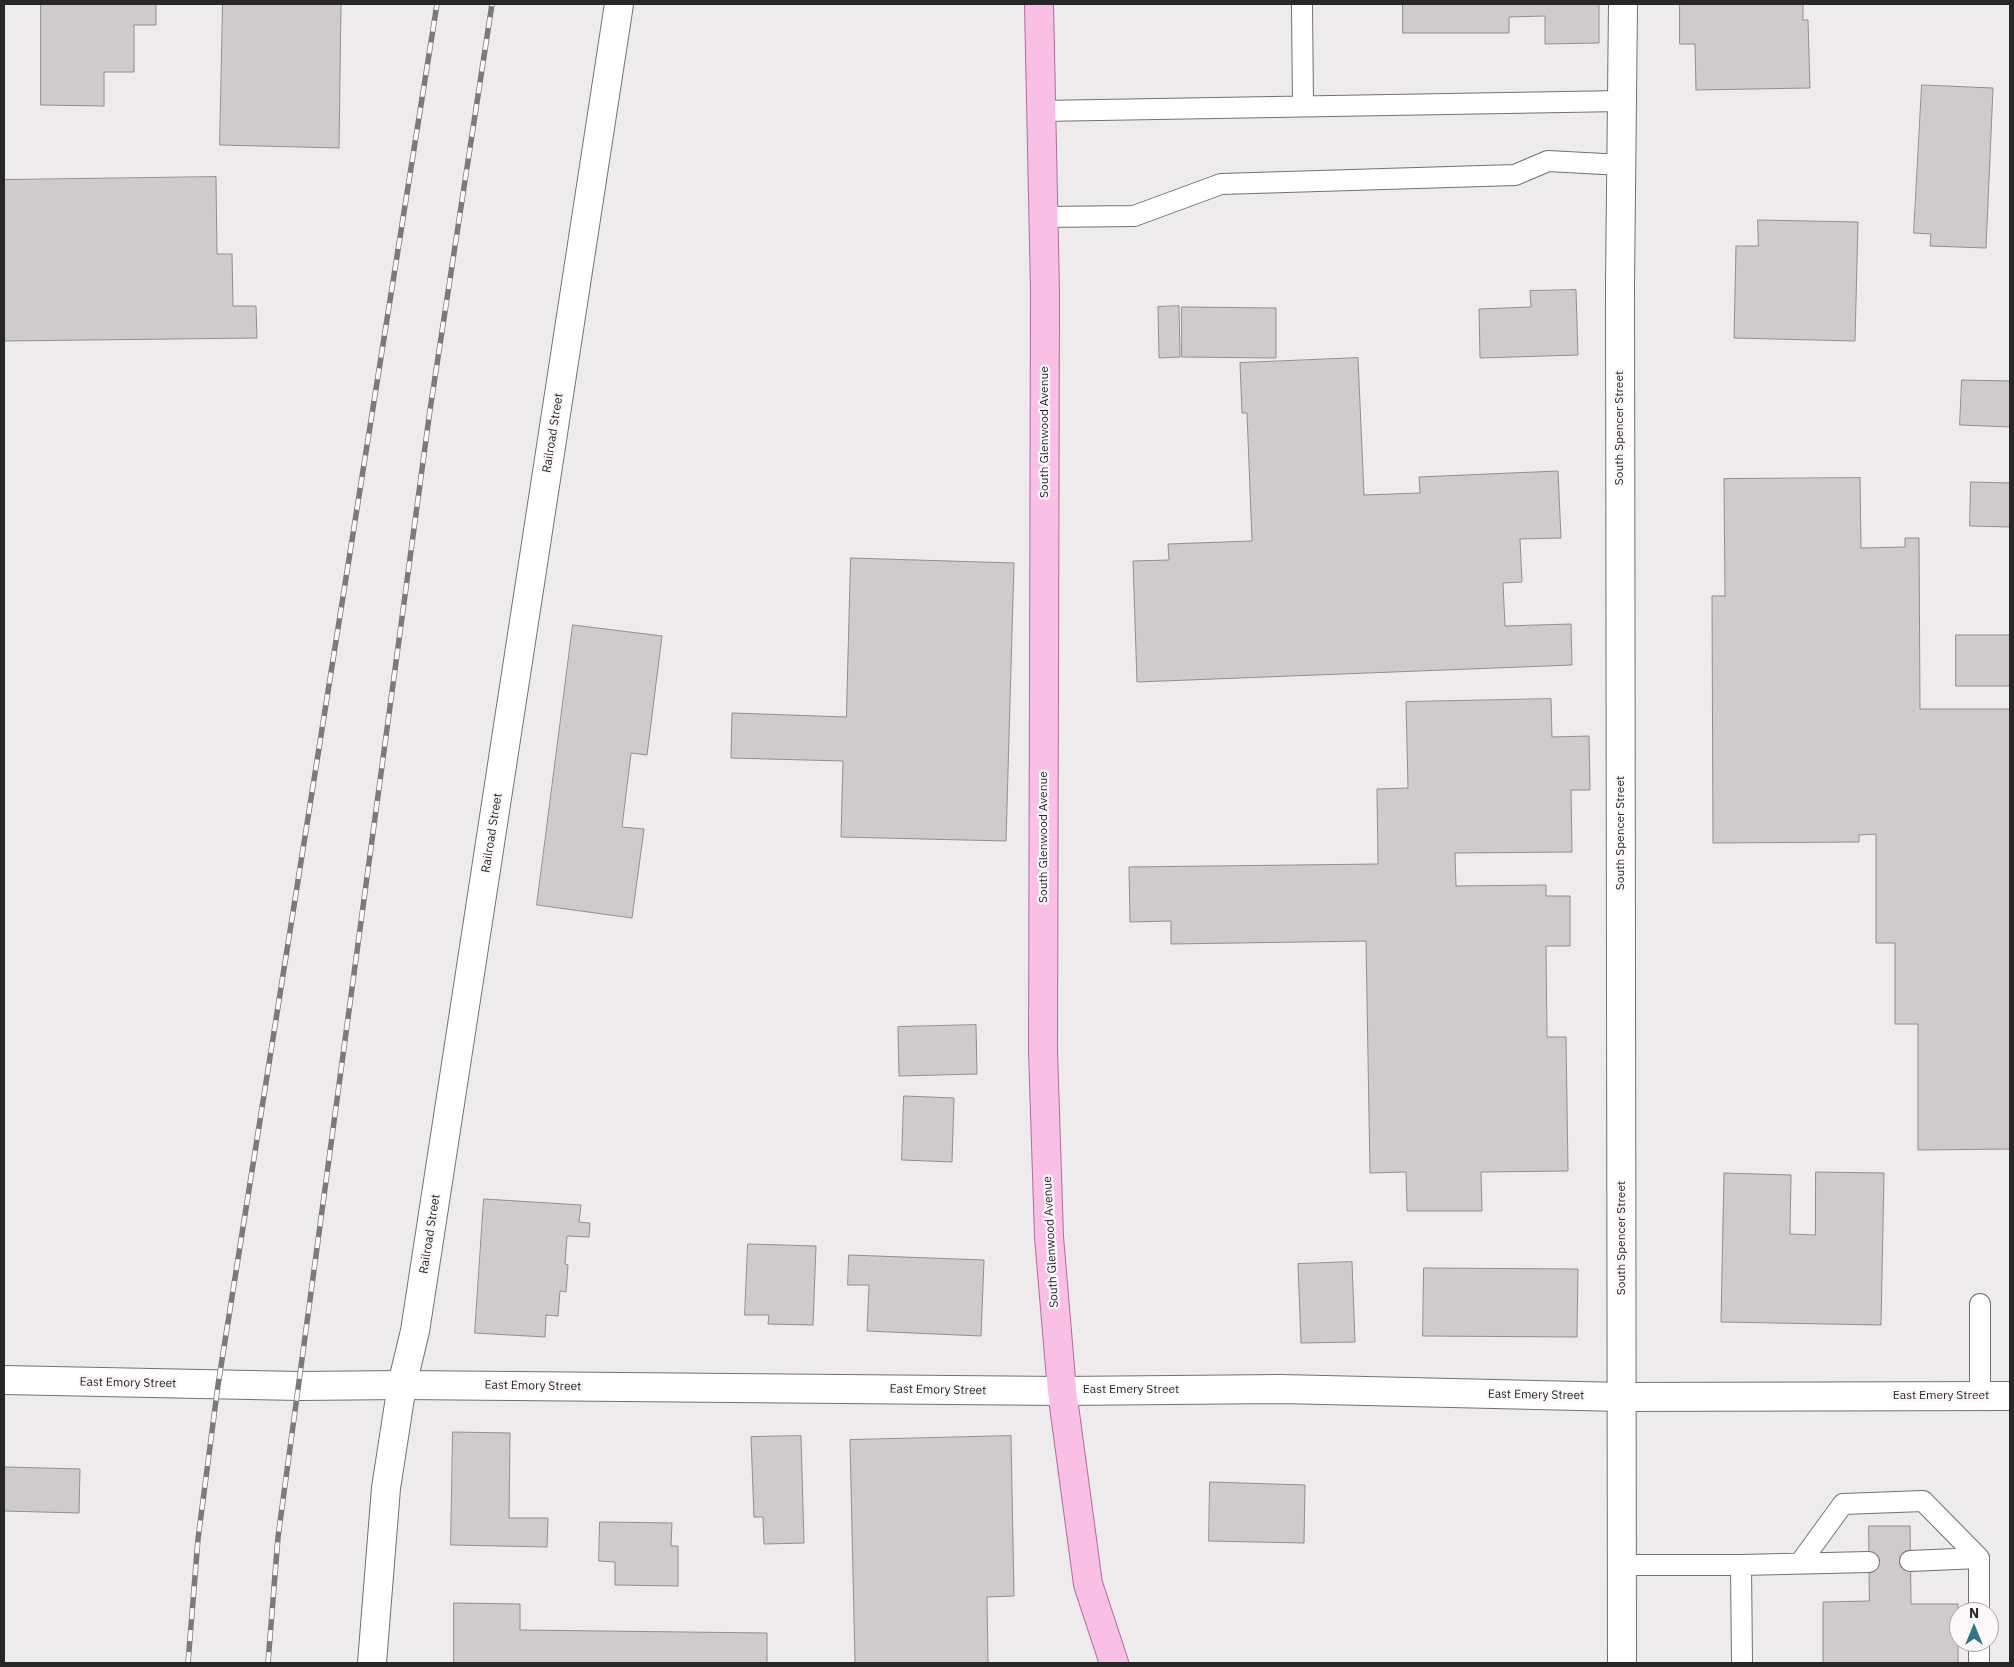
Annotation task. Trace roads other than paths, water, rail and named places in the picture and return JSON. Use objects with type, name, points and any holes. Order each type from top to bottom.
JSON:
[{"type":"main road","name":"South Glenwood Avenue","points":[[1039,4],[1045,322],[1043,1052],[1049,1237],[1062,1391],[1088,1584],[1114,1663]]},
{"type":"street","name":"Railroad Street","points":[[372,1663],[386,1488],[402,1385],[415,1331],[619,4]]},
{"type":"street","name":"South Spencer Street","points":[[1622,1663],[1620,284],[1623,4]]},
{"type":"street","name":"East Emory Street","points":[[4,1380],[299,1386],[402,1385],[1062,1391]]},
{"type":"street","name":"East Emery Street","points":[[1062,1391],[1281,1390],[1622,1397],[2010,1396]]},
{"type":"lane","points":[[1302,4],[1303,106]]},
{"type":"lane","points":[[1042,111],[1622,101]]},
{"type":"lane","points":[[1044,218],[1134,216],[1221,184],[1515,176],[1548,161],[1622,165]]},
{"type":"lane","points":[[1980,1304],[1980,1396]]},
{"type":"lane","points":[[1800,1564],[1843,1504],[1923,1501],[1979,1558],[1979,1602]]},
{"type":"lane","points":[[1910,1560],[1979,1558]]},
{"type":"lane","points":[[1622,1565],[1869,1562]]},
{"type":"lane","points":[[1741,1565],[1742,1663]]},
{"type":"railway","points":[[188,1663],[198,1539],[218,1385],[437,4]]},
{"type":"railway","points":[[268,1663],[278,1537],[430,410],[492,4]]}]
